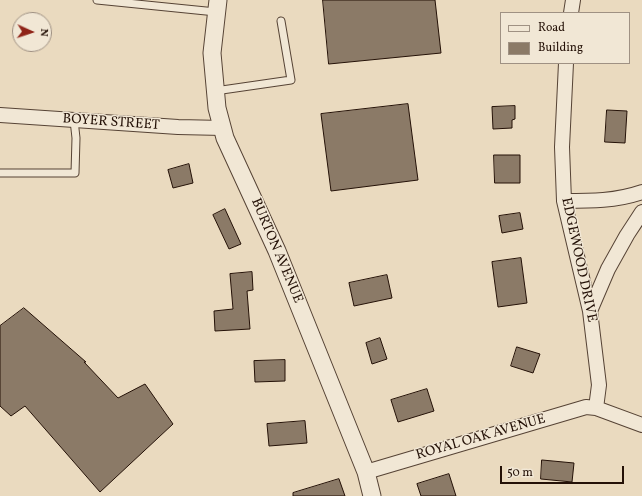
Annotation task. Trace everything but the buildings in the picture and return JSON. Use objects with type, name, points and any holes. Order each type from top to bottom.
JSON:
[{"type":"street","points":[[571,12],[573,0]]},
{"type":"street","name":"BURTON AVENUE","points":[[217,6],[212,53],[217,108],[226,138],[277,251],[366,472],[372,496]]},
{"type":"street","name":"EDGEWOOD DRIVE","points":[[566,64],[562,147],[564,201],[590,311],[599,385],[596,408]]},
{"type":"street","name":"BOYER STREET","points":[[0,115],[178,127],[223,128]]},
{"type":"street","points":[[564,201],[606,201],[629,197],[642,192]]},
{"type":"street","points":[[590,311],[608,269],[642,212]]},
{"type":"street","name":"ROYAL OAK AVENUE","points":[[366,472],[586,407],[596,408]]},
{"type":"street","points":[[596,408],[642,425]]},
{"type":"lane","points":[[97,0],[217,6]]},
{"type":"lane","points":[[215,91],[291,80],[281,21]]},
{"type":"lane","points":[[0,172],[75,173],[76,138],[74,120]]}]
